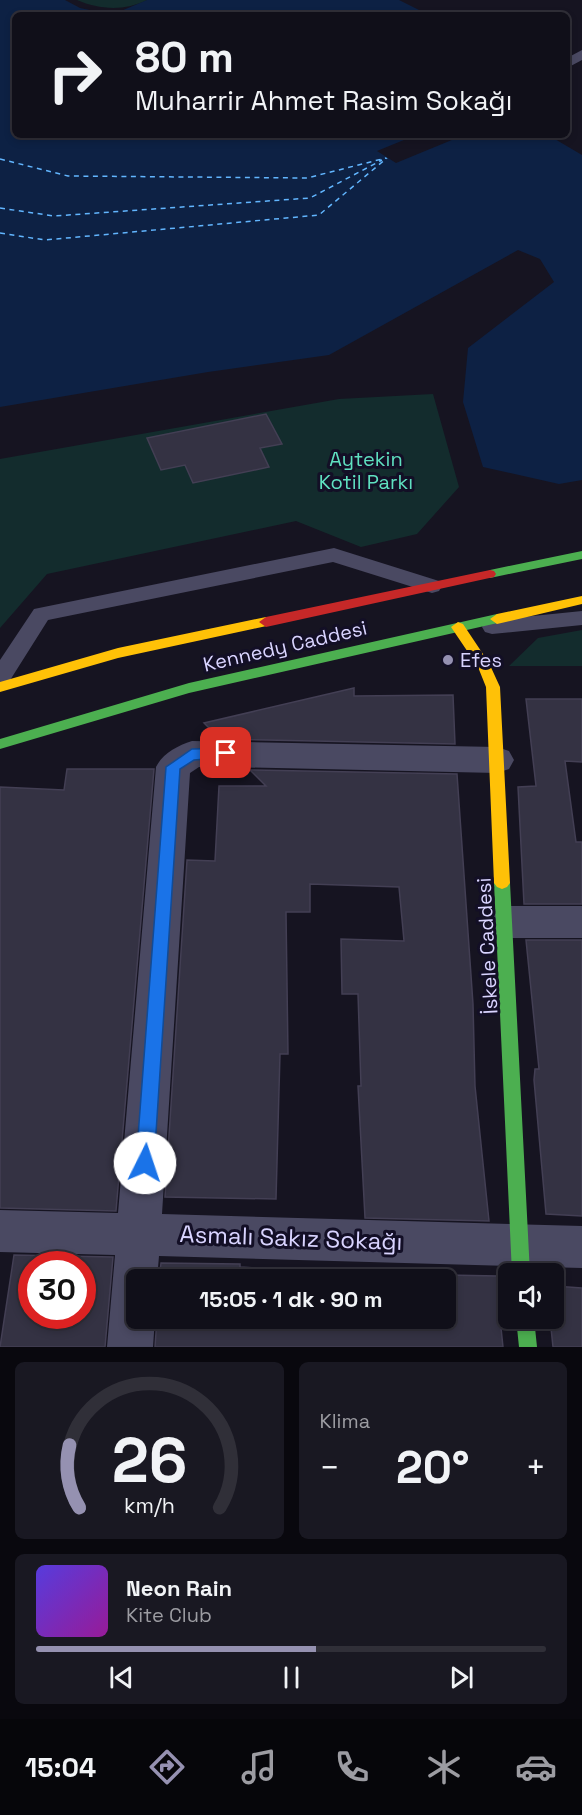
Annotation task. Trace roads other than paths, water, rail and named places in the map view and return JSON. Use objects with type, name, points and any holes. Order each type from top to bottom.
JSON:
[{"type":"main road","name":"Kennedy Caddesi","points":[[0,687],[118,653],[582,555]]},
{"type":"main road","name":"Kennedy Caddesi","points":[[0,744],[189,688],[582,600]]},
{"type":"main road","name":"İskele Caddesi","points":[[458,627],[484,666],[493,687],[506,922],[520,1259]]},
{"type":"main road","points":[[526,1329],[528,1347]]},
{"type":"street","points":[[130,1347],[173,767],[192,754],[226,753],[497,760]]},
{"type":"street","points":[[506,922],[582,922]]},
{"type":"street","name":"Asmalı Sakız Sokağı","points":[[0,1231],[140,1233],[520,1259],[582,1246]]},
{"type":"lane","points":[[0,680],[13,655],[41,614],[334,555],[358,565],[432,586]]},
{"type":"lane","points":[[458,627],[512,626],[582,618]]},
{"type":"water","points":[[0,0],[65,0],[80,8],[99,12],[12,12],[12,138],[409,138],[377,151],[396,163],[457,138],[553,138],[582,155],[582,480],[559,484],[483,467],[463,402],[468,348],[554,282],[540,259],[518,250],[329,355],[208,372],[0,407]]},
{"type":"water","points":[[147,0],[399,0],[423,12],[99,12],[121,11]]},
{"type":"place","name":"Efes","points":[[448,660]]},
{"type":"park label","name":"Aytekin Kotil Parkı","points":[[366,470]]}]
